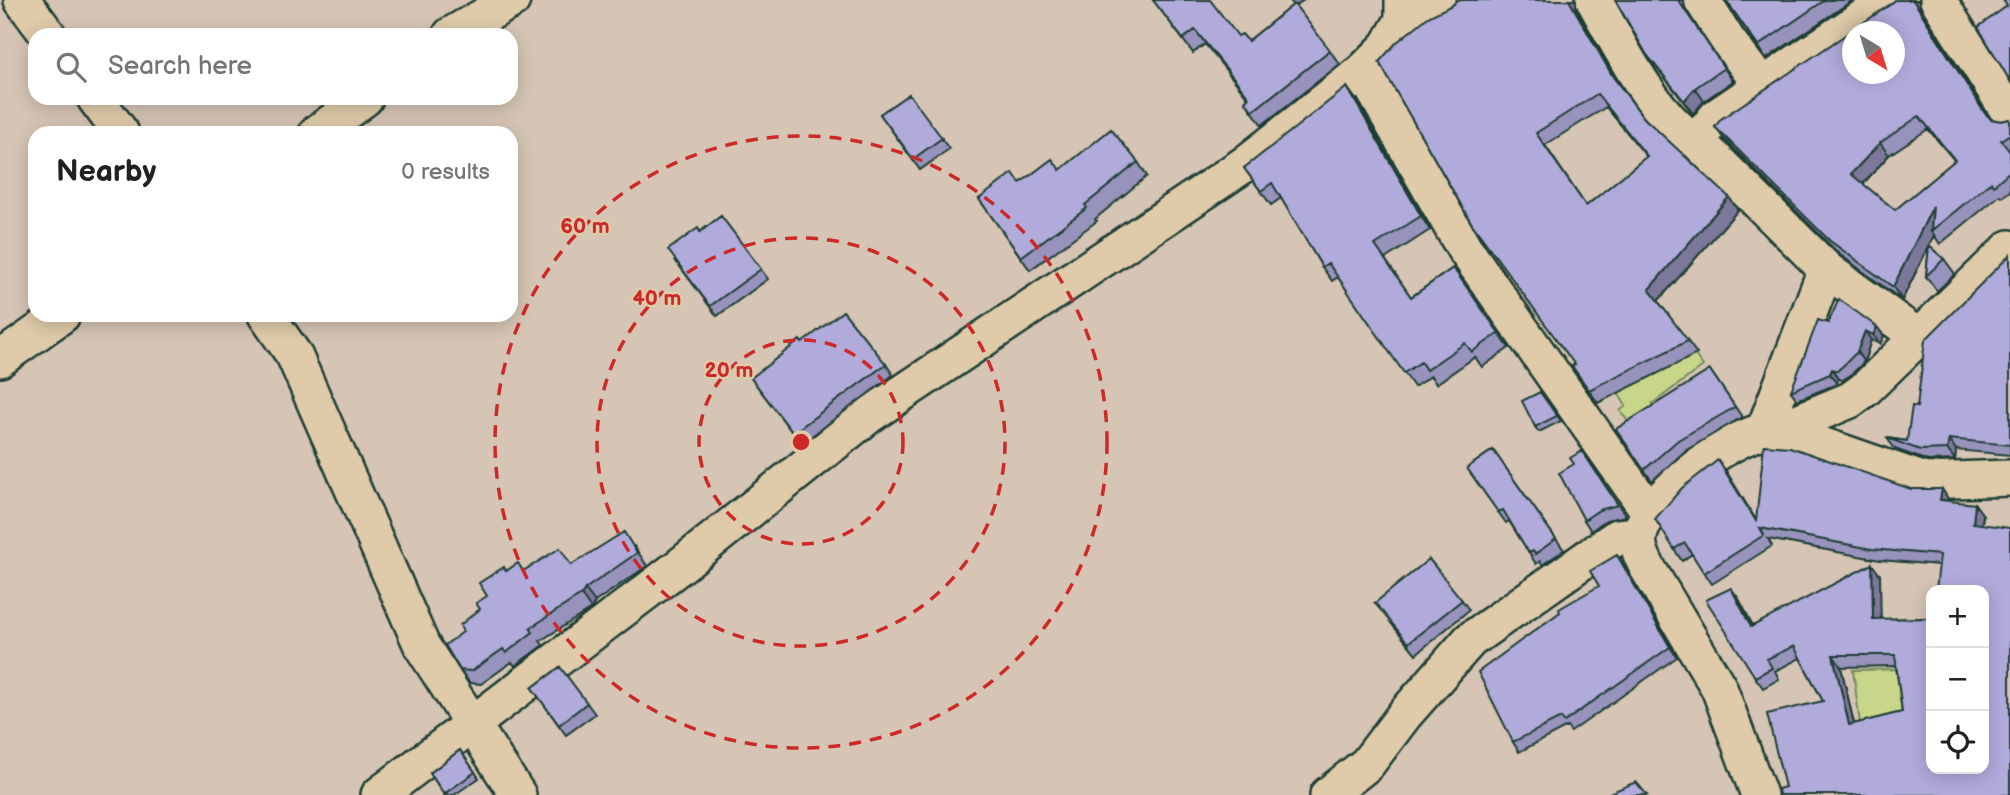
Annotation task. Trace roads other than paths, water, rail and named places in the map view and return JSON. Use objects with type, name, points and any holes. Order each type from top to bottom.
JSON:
[{"type":"street","points":[[22,0],[43,28]]},
{"type":"street","points":[[463,28],[512,0]]},
{"type":"street","points":[[379,795],[680,566],[868,416],[1245,164],[1363,71],[1388,46],[1403,10],[1437,9],[1452,0]]},
{"type":"street","points":[[1594,0],[1644,85],[1681,134],[1697,141],[1826,269],[1917,336]]},
{"type":"street","points":[[1702,0],[1728,41],[1762,86]]},
{"type":"street","points":[[1697,141],[1716,117],[1889,0]]},
{"type":"street","points":[[1938,0],[2010,114]]},
{"type":"street","points":[[1363,71],[1464,248],[1644,524],[1639,550],[1719,688],[1759,795]]},
{"type":"street","points":[[100,105],[116,126]]},
{"type":"street","points":[[327,126],[355,105]]},
{"type":"street","points":[[1328,795],[1367,764],[1405,714],[1469,640],[1617,537],[1644,524],[1681,480],[1713,456],[1771,429],[1850,400],[1894,364],[1917,336],[2010,248]]},
{"type":"street","points":[[1771,429],[1826,269]]},
{"type":"street","points":[[0,359],[52,322]]},
{"type":"street","points":[[271,322],[294,355],[422,646],[518,795]]},
{"type":"street","points":[[1771,429],[1925,481],[2010,478]]}]
